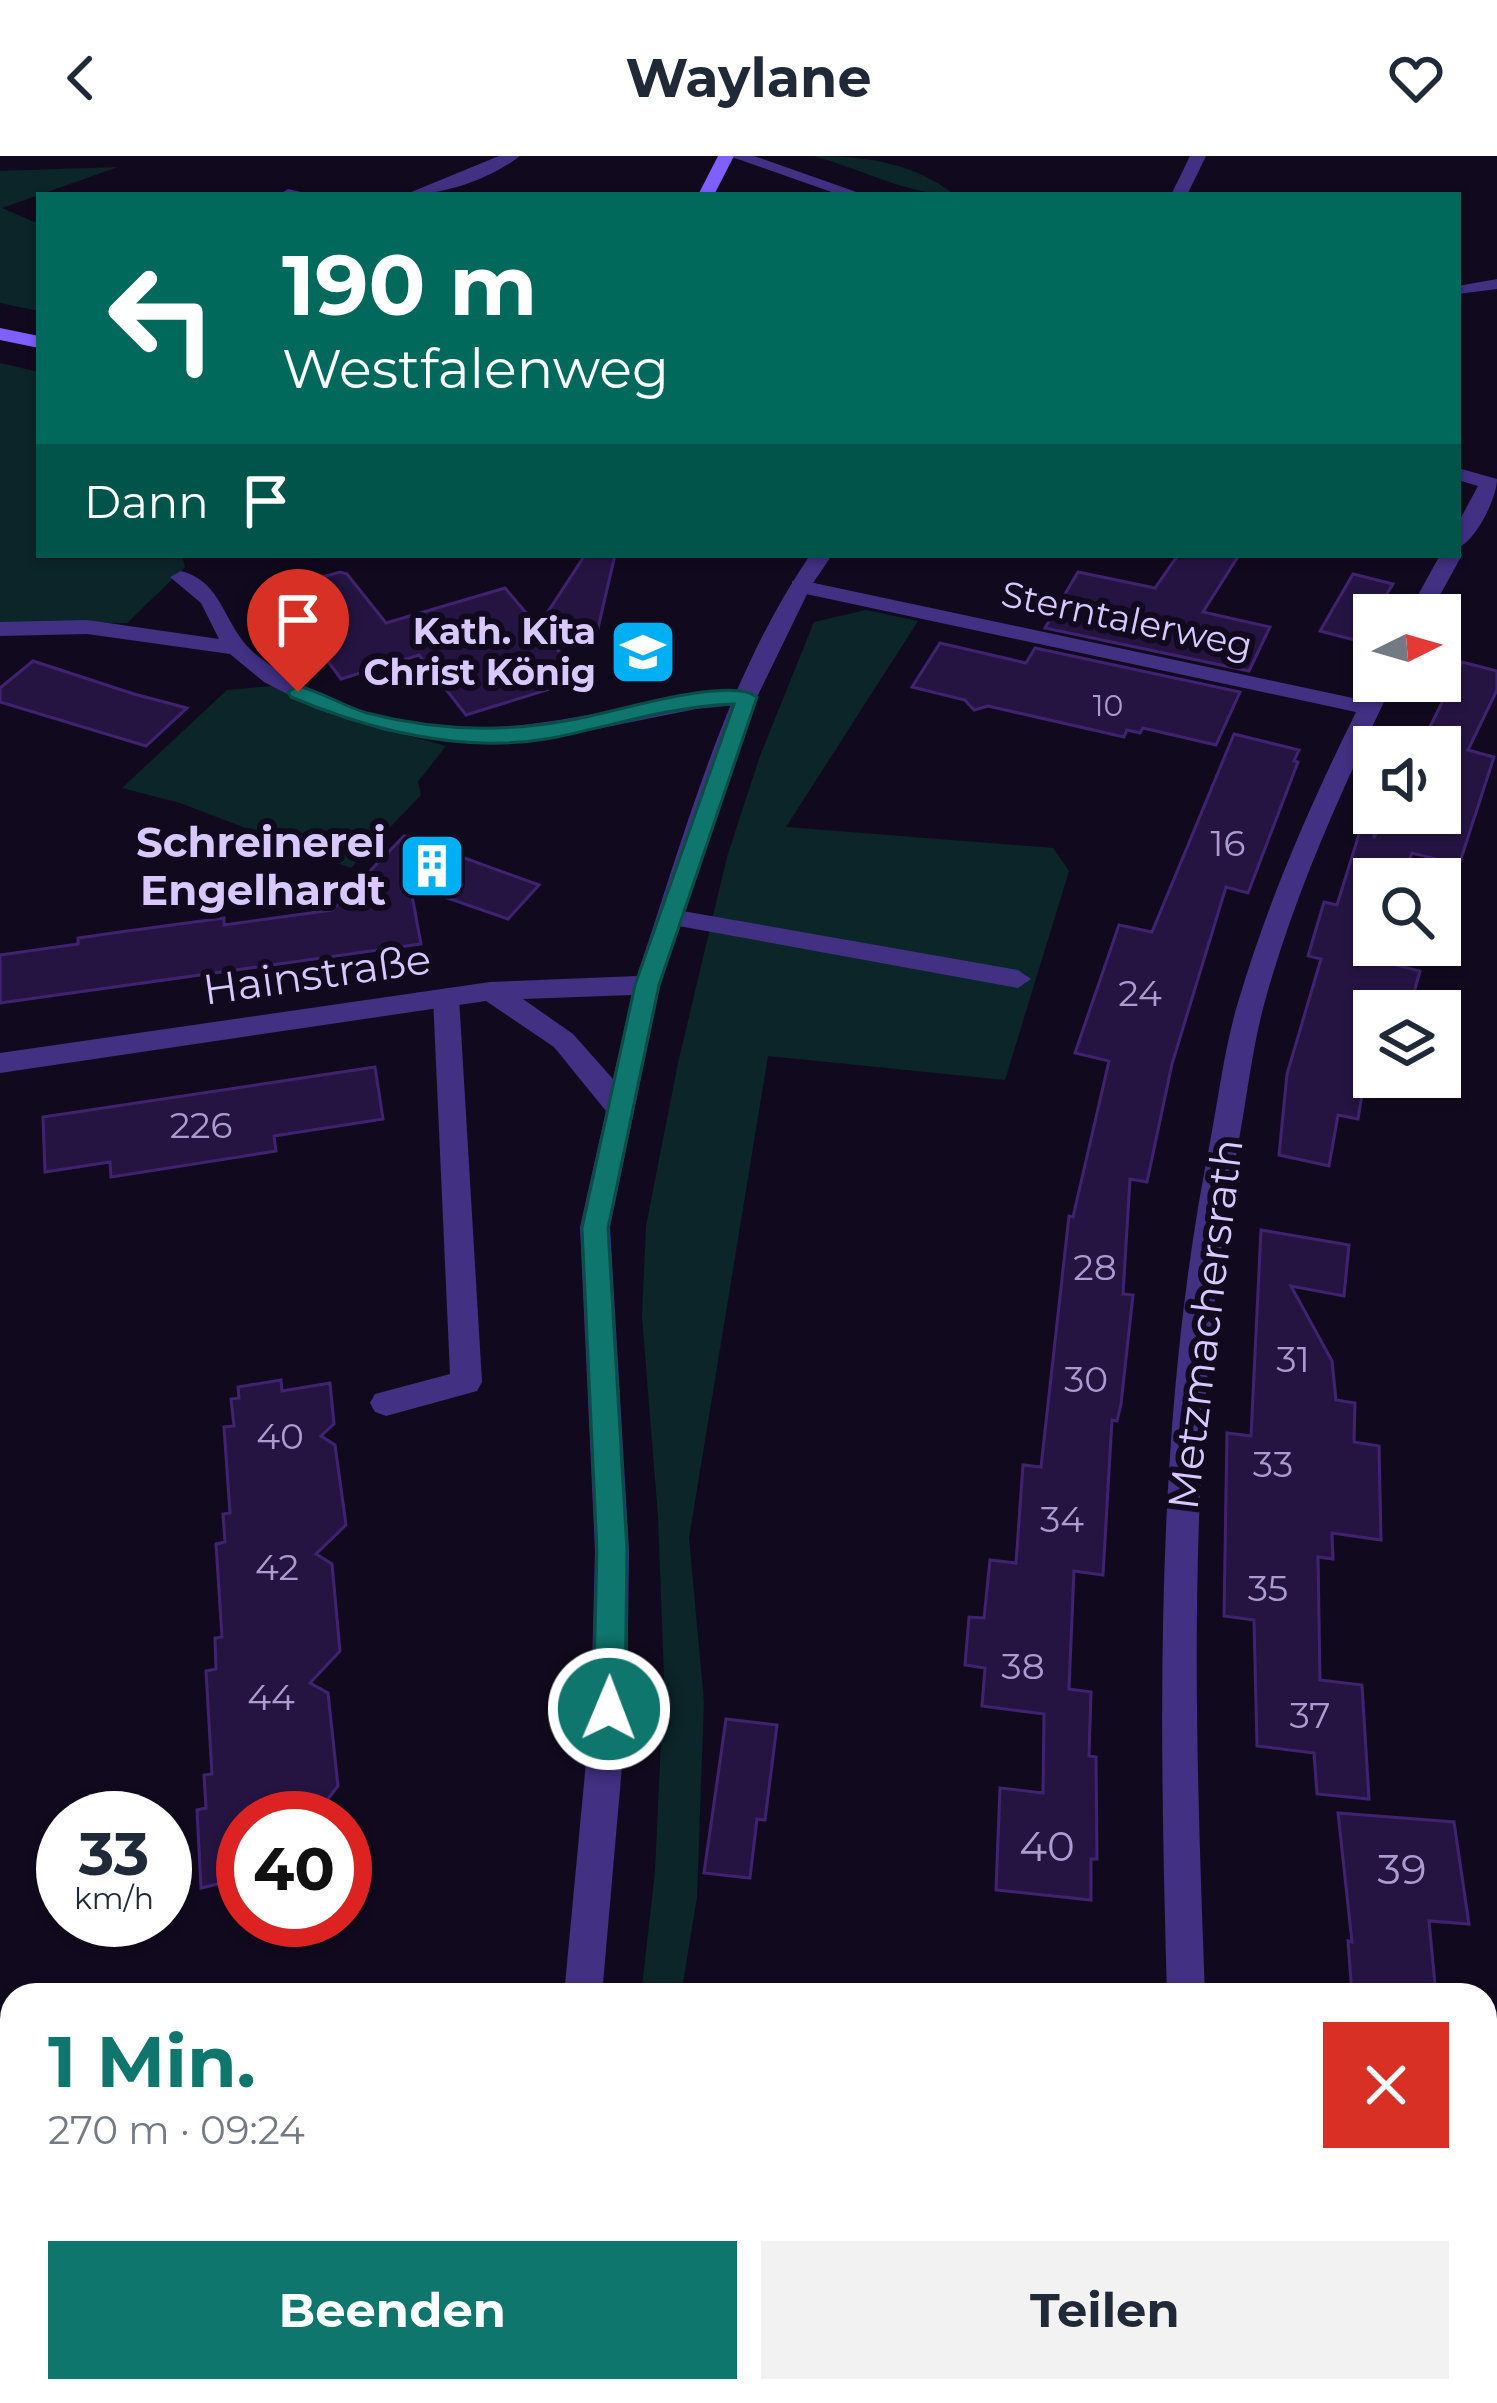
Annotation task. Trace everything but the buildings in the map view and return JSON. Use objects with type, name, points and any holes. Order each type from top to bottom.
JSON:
[{"type":"main road","points":[[708,192],[726,156]]},
{"type":"main road","points":[[0,334],[36,342]]},
{"type":"street","points":[[423,192],[512,156]]},
{"type":"street","points":[[736,156],[847,192]]},
{"type":"street","points":[[1180,192],[1198,156]]},
{"type":"street","points":[[1464,290],[1497,284]]},
{"type":"street","points":[[1461,475],[1494,484],[1461,537]]},
{"type":"street","points":[[585,1983],[609,1709],[612,1550],[595,1228],[647,985],[746,697],[800,586],[819,558]]},
{"type":"street","points":[[1430,594],[1449,558]]},
{"type":"street","points":[[181,578],[205,589],[236,648],[298,692],[355,716],[482,736],[547,732],[705,698],[746,697]]},
{"type":"street","name":"Sterntalerweg","points":[[800,586],[1353,691]]},
{"type":"street","points":[[0,629],[87,627],[236,648]]},
{"type":"street","name":"Metzmachersrath","points":[[1186,1983],[1178,1636],[1184,1459],[1209,1220],[1251,1002],[1315,818],[1372,702]]},
{"type":"street","points":[[671,917],[1018,979]]},
{"type":"street","name":"Hainstraße","points":[[0,1063],[490,991],[647,985]]},
{"type":"street","points":[[490,991],[555,1030],[584,1055],[620,1110]]},
{"type":"street","points":[[386,1402],[466,1382],[446,997]]},
{"type":"green space","points":[[813,156],[888,163],[951,192],[901,186]]},
{"type":"green space","points":[[118,167],[36,192],[36,196],[2,208],[36,223],[36,310],[0,303],[0,171]]},
{"type":"green space","points":[[0,363],[36,371],[36,558],[183,558],[185,567],[127,623],[0,625]]},
{"type":"green space","points":[[866,610],[918,621],[786,827],[1053,848],[1069,871],[1005,1080],[768,1056],[689,1538],[704,1702],[697,1897],[683,1983],[642,1983],[655,1872],[664,1676],[658,1517],[642,1316],[646,1226],[678,1063],[727,857],[760,756],[814,622]]},
{"type":"green space","points":[[272,686],[354,721],[446,746],[418,782],[421,795],[351,868],[180,803],[122,788],[227,690]]},
{"type":"place","name":"Kath. Kita Christ König","points":[[643,652]]},
{"type":"place","name":"Schreinerei Engelhardt","points":[[432,866]]},
{"type":"route","points":[[298,692],[355,716],[415,730],[482,736],[547,732],[705,698],[746,697],[647,985],[595,1228],[612,1550],[609,1709]]}]
